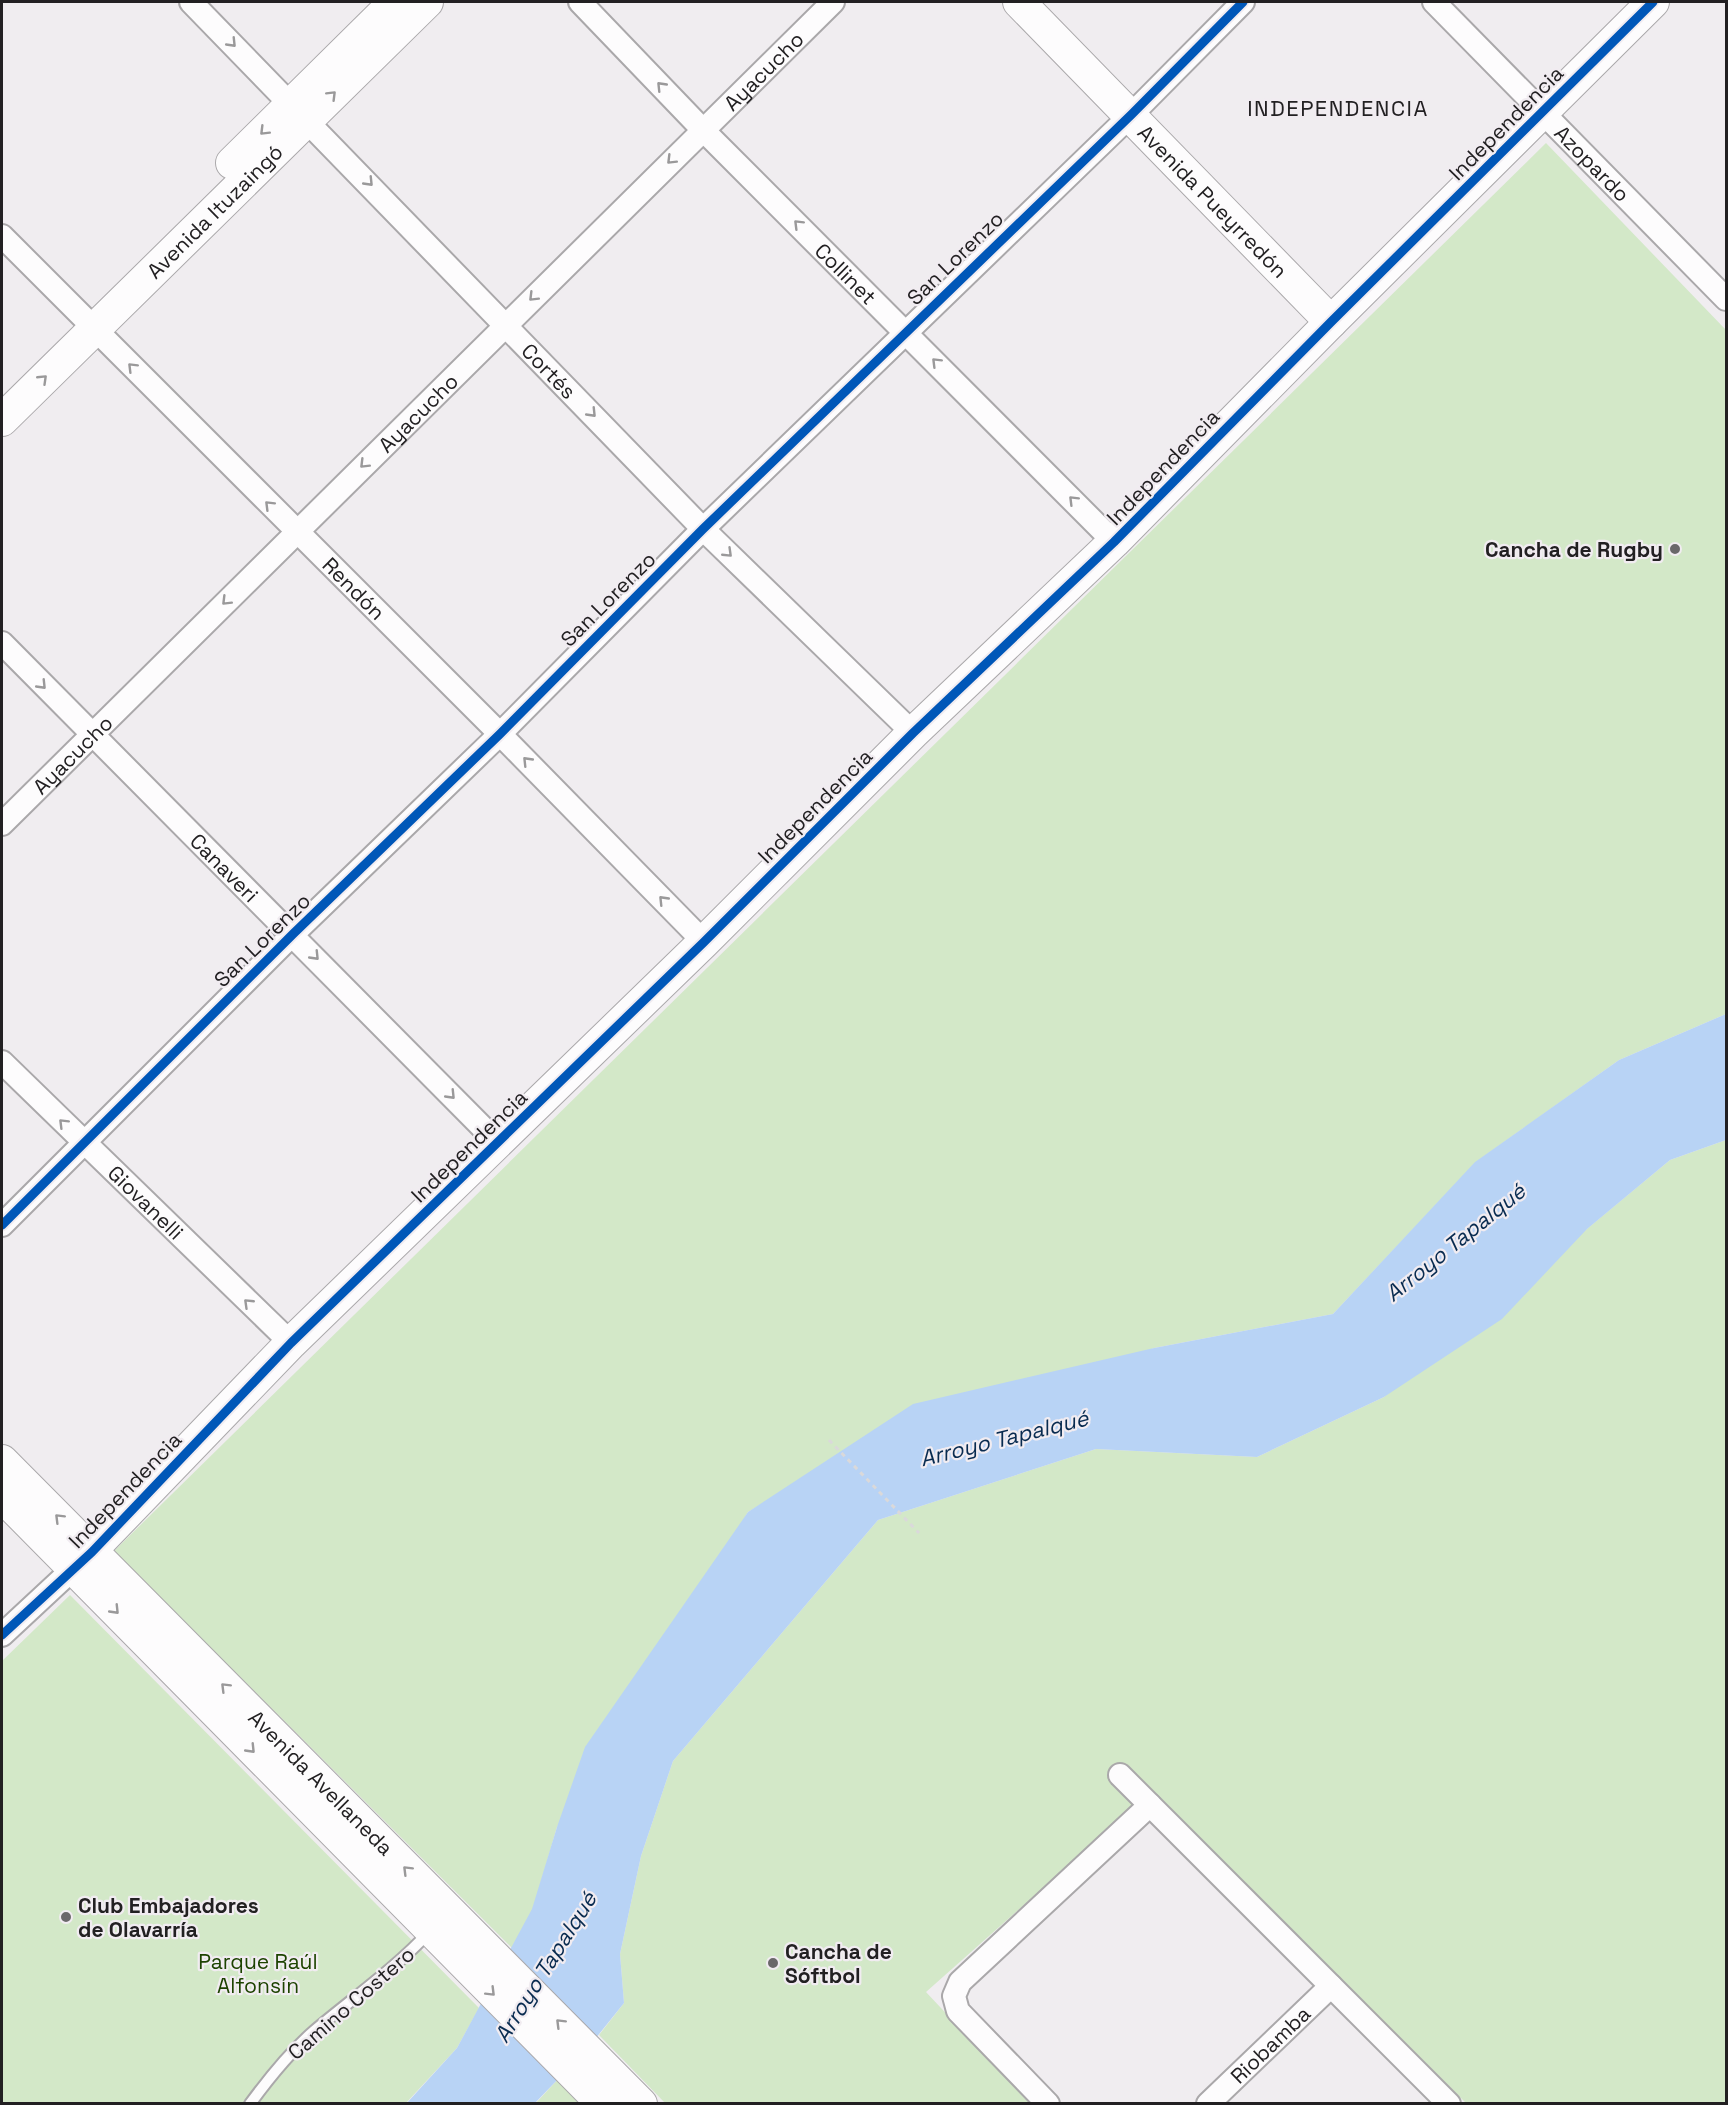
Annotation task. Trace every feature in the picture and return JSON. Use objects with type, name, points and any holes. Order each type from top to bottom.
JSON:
[{"type":"street","name":"Cortés","points":[[191,2],[507,323],[704,529],[914,733]]},
{"type":"street","name":"Avenida Ituzaingó","points":[[299,112],[395,2]]},
{"type":"street","name":"Avenida Ituzaingó","points":[[2,420],[87,322],[299,112],[427,2]]},
{"type":"street","name":"Collinet","points":[[580,2],[702,129],[1114,542]]},
{"type":"street","name":"Ayacucho","points":[[2,824],[702,129],[833,2]]},
{"type":"street","name":"Avenida Pueyrredón","points":[[1019,2],[1132,114],[1331,322]]},
{"type":"street","name":"San Lorenzo","points":[[2,1225],[293,934],[500,734],[905,331],[1132,114],[1244,2]]},
{"type":"street","name":"Azopardo","points":[[1434,2],[1544,111],[1726,299]]},
{"type":"street","name":"Independencia","points":[[2,1635],[83,1560],[291,1343],[704,942],[914,733],[1114,542],[1331,322],[1653,2]]},
{"type":"street","name":"Rendón","points":[[2,236],[500,734],[704,942]]},
{"type":"street","name":"Avenida Ituzaingó","points":[[2,390],[87,322]]},
{"type":"street","name":"Canaveri","points":[[2,643],[90,735],[293,934],[498,1143]]},
{"type":"street","name":"Giovanelli","points":[[2,1062],[82,1143],[291,1343]]},
{"type":"street","name":"Avenida Avellaneda","points":[[2,1461],[83,1560],[446,1928],[597,2085],[637,2102]]},
{"type":"street","name":"Avenida Avellaneda","points":[[2,1496],[83,1560]]},
{"type":"street","points":[[1120,1775],[1449,2103]]},
{"type":"street","points":[[1048,2103],[958,2011],[954,1996],[960,1982],[1150,1805]]},
{"type":"street","name":"Riobamba","points":[[1208,2103],[1331,1986]]},
{"type":"lane","name":"Camino Costero","points":[[250,2103],[272,2075],[312,2033],[407,1956],[446,1928]]},
{"type":"path","points":[[829,1440],[919,1533]]},
{"type":"green space","points":[[1546,143],[1726,330],[1726,1014],[1619,1060],[1476,1162],[1333,1314],[1154,1348],[777,1495],[748,1512],[557,1827],[533,1909],[512,1948],[114,1551]]},
{"type":"green space","points":[[1726,1140],[1726,2103],[1466,2103],[1151,1792],[926,1992],[1030,2103],[665,2103],[599,2035],[624,2003],[620,1954],[641,1856],[673,1761],[878,1520],[1096,1449],[1257,1457],[1384,1397],[1670,1160]]},
{"type":"green space","name":"Parque Raúl Alfonsín","points":[[70,1595],[479,2008],[457,2048],[406,2103],[2,2103],[2,1661]]},
{"type":"green space","points":[[559,2078],[584,2104],[535,2104]]},
{"type":"water","name":"Arroyo Tapalqué","points":[[1726,1014],[1726,1140],[1670,1160],[1587,1229],[1502,1319],[1384,1397],[1257,1457],[1096,1449],[878,1520],[673,1761],[641,1856],[620,1954],[624,2003],[587,2049],[535,2103],[406,2104],[457,2048],[532,1909],[585,1747],[748,1512],[913,1404],[1154,1348],[1333,1314],[1475,1162],[1619,1060]]},
{"type":"cycle path","points":[[2,1225],[293,934],[500,734],[703,529],[1132,114],[1243,2]]},
{"type":"cycle path","points":[[2,1635],[92,1552],[291,1343],[704,942],[913,733],[1114,542],[1331,322],[1653,2]]},
{"type":"place","name":"Cancha de Rugby","points":[[1675,549]]},
{"type":"place","name":"Club Embajadores de Olavarría","points":[[66,1917]]},
{"type":"place","name":"Cancha de Sóftbol","points":[[773,1963]]},
{"type":"district","name":"INDEPENDENCIA","points":[[1338,108]]}]
